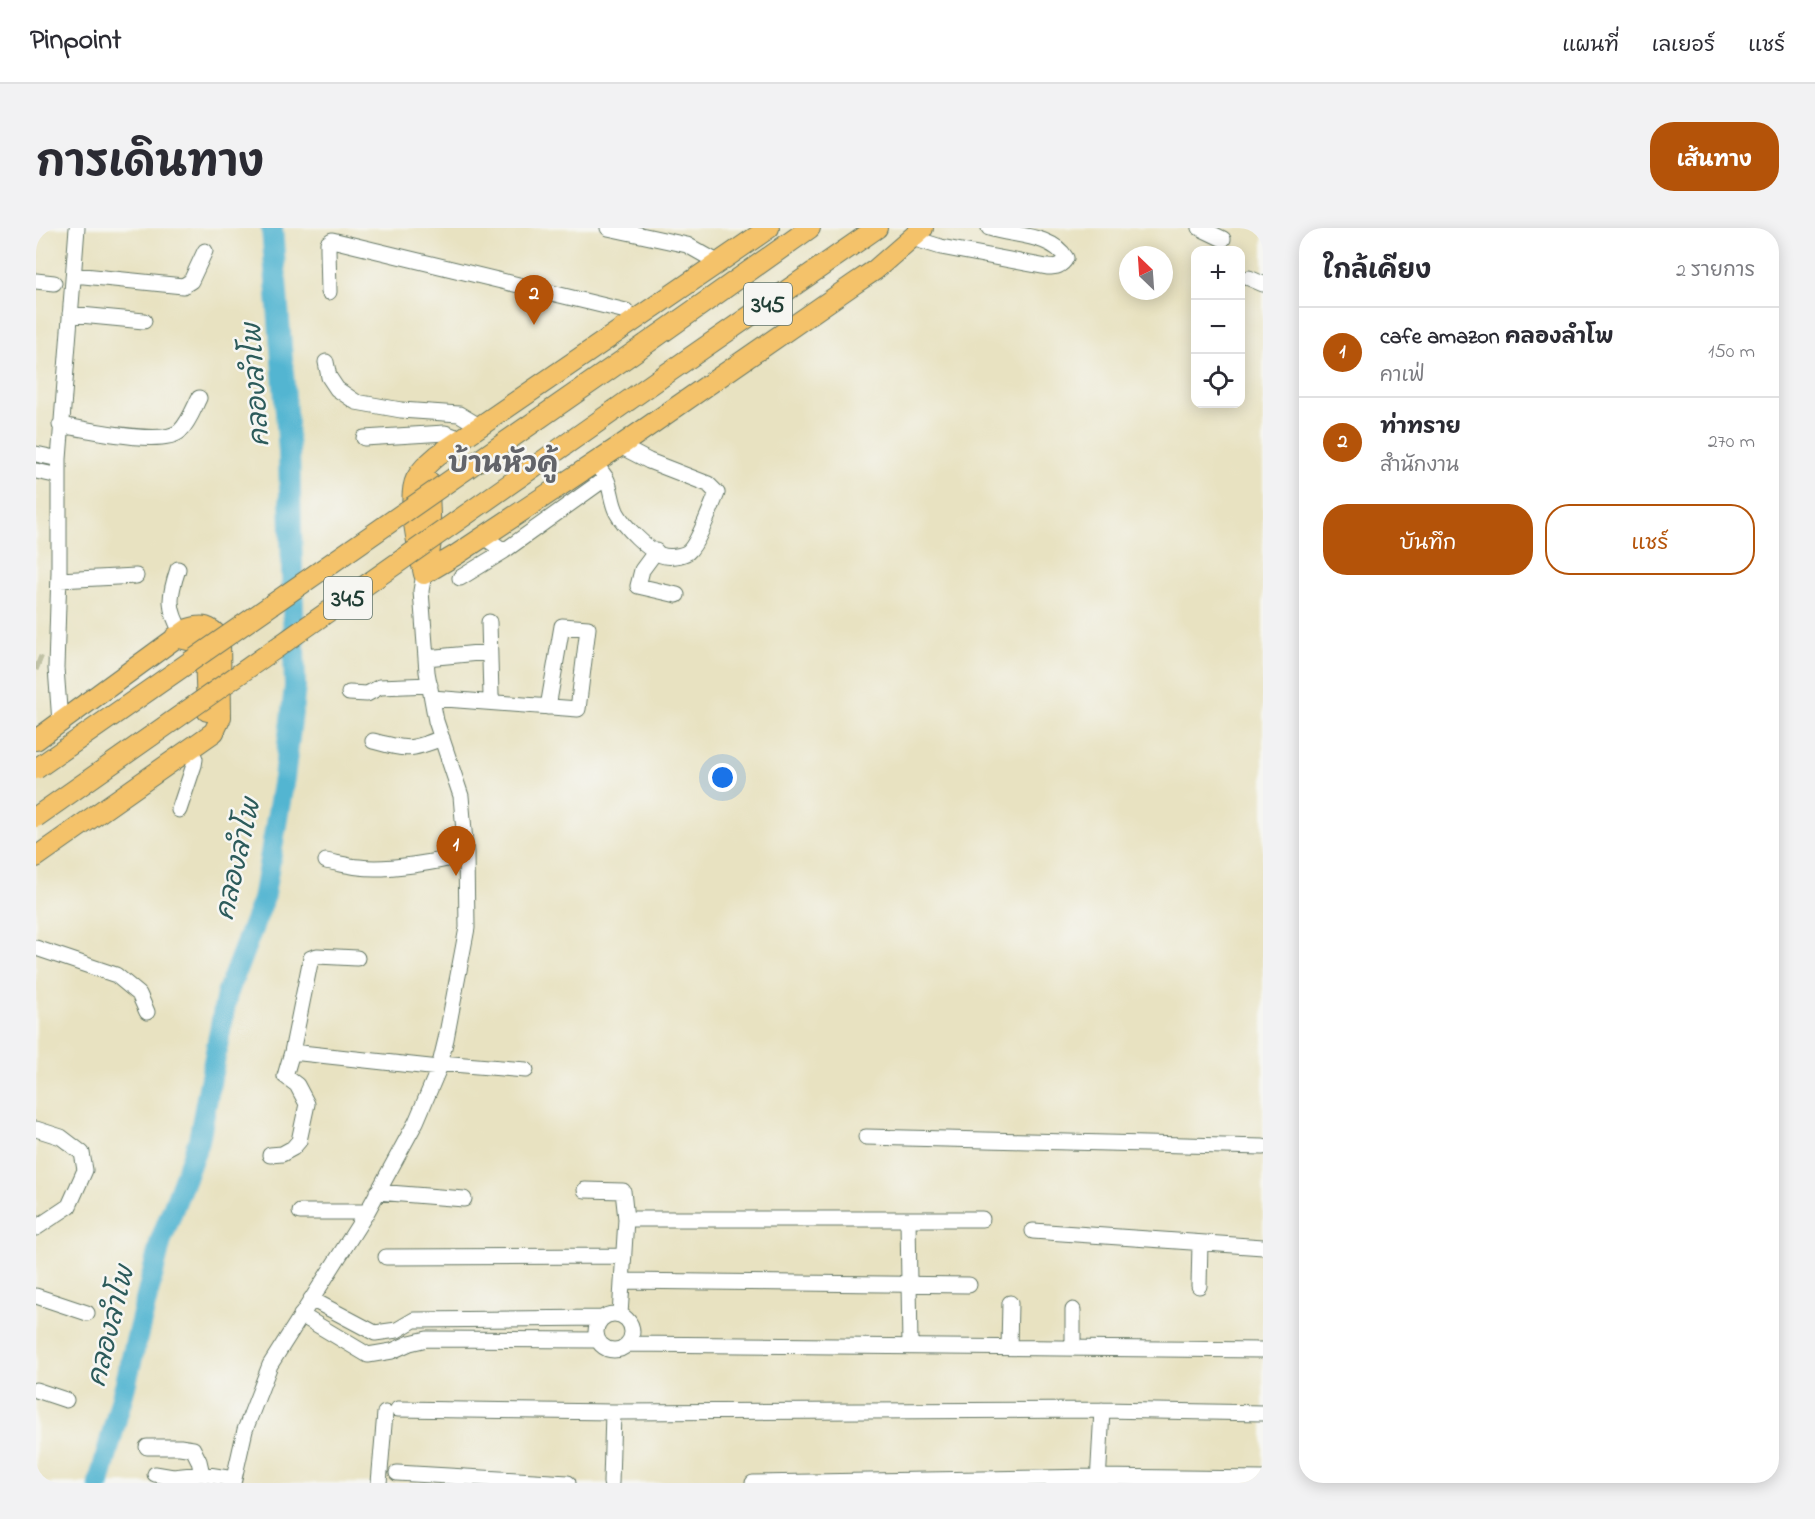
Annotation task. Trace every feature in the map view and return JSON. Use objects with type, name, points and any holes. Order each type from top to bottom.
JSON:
[{"type":"main road","points":[[424,574],[431,541],[429,490],[433,476],[454,444],[769,228]]},
{"type":"main road","name":"345","points":[[36,769],[810,228]]},
{"type":"main road","name":"345","points":[[36,817],[877,228]]},
{"type":"main road","points":[[424,574],[483,537],[601,470],[620,446],[875,270],[918,233]]},
{"type":"main road","points":[[830,262],[846,263],[854,268],[854,284]]},
{"type":"main road","points":[[36,740],[178,635],[197,642],[205,652],[208,728],[193,747],[36,857]]},
{"type":"street","points":[[60,722],[49,666],[59,580],[60,426],[77,228]]},
{"type":"street","points":[[608,228],[687,245],[719,264]]},
{"type":"street","points":[[918,233],[941,247],[1047,267],[1063,264],[1066,258],[1056,246],[1035,238],[989,228]]},
{"type":"street","points":[[1200,228],[1223,239]]},
{"type":"street","points":[[330,292],[327,249],[328,243],[332,240],[626,311],[633,320]]},
{"type":"street","points":[[74,275],[183,286],[191,281],[205,251]]},
{"type":"street","points":[[36,281],[54,283]]},
{"type":"street","points":[[70,314],[144,321]]},
{"type":"street","points":[[326,362],[329,377],[337,389],[356,402],[401,410],[459,414],[479,426]]},
{"type":"street","points":[[60,426],[148,438],[166,437],[179,433],[199,398]]},
{"type":"street","points":[[364,438],[445,433],[454,444]]},
{"type":"street","points":[[460,578],[504,551],[601,470],[611,488],[613,506],[619,517],[645,544],[662,556],[677,556],[689,551],[717,493],[708,484],[649,461],[620,446]]},
{"type":"street","points":[[36,454],[59,459]]},
{"type":"street","points":[[36,471],[59,476]]},
{"type":"street","points":[[483,537],[504,551]]},
{"type":"street","points":[[656,551],[642,570],[638,586],[677,595]]},
{"type":"street","points":[[178,569],[169,599],[178,635]]},
{"type":"street","points":[[155,1474],[173,1477],[202,1474],[234,1481],[245,1430],[270,1365],[367,1212],[417,1122],[439,1066],[467,928],[466,854],[461,796],[442,738],[431,692],[421,591],[424,574]]},
{"type":"street","points":[[59,580],[136,576]]},
{"type":"street","points":[[489,622],[490,696]]},
{"type":"street","points":[[349,693],[367,694],[380,687],[548,707],[578,709],[588,628],[562,626],[548,707]]},
{"type":"street","points":[[426,658],[489,652]]},
{"type":"street","points":[[373,741],[403,749],[418,747],[442,738]]},
{"type":"street","points":[[179,810],[194,765],[193,747]]},
{"type":"street","points":[[326,861],[360,868],[383,867],[443,860],[466,854]]},
{"type":"street","points":[[36,948],[116,975],[139,994],[147,1012]]},
{"type":"street","points":[[270,1155],[282,1154],[293,1148],[299,1141],[307,1104],[297,1085],[285,1076],[311,958],[317,956],[357,958]]},
{"type":"street","points":[[292,1052],[439,1066],[526,1070]]},
{"type":"street","points":[[36,1129],[61,1137],[82,1153],[85,1170],[69,1206],[36,1228]]},
{"type":"street","points":[[866,1137],[1263,1147]]},
{"type":"street","points":[[585,1191],[623,1191],[626,1219],[620,1315]]},
{"type":"street","points":[[377,1192],[464,1199]]},
{"type":"street","points":[[300,1212],[367,1212]]},
{"type":"street","points":[[626,1219],[982,1219]]},
{"type":"street","points":[[908,1219],[910,1346]]},
{"type":"street","points":[[1033,1231],[1263,1247]]},
{"type":"street","points":[[1199,1286],[1200,1243]]},
{"type":"street","points":[[386,1257],[624,1256]]},
{"type":"street","points":[[622,1281],[969,1285]]},
{"type":"street","points":[[36,1296],[87,1313]]},
{"type":"street","points":[[311,1299],[375,1333],[397,1330],[414,1320],[603,1318]]},
{"type":"street","points":[[1009,1347],[1010,1303]]},
{"type":"street","points":[[1073,1310],[1073,1348]]},
{"type":"street","points":[[301,1315],[368,1355],[392,1351],[410,1343],[427,1340],[598,1340]]},
{"type":"street","points":[[608,1315],[620,1315],[626,1318],[632,1328],[627,1344],[612,1349],[601,1344],[598,1340],[597,1328],[603,1318],[608,1315]]},
{"type":"street","points":[[627,1344],[1263,1350]]},
{"type":"street","points":[[36,1390],[66,1400]]},
{"type":"street","points":[[1098,1480],[1102,1410]]},
{"type":"street","points":[[379,1483],[391,1411],[1102,1410],[1263,1413]]},
{"type":"street","points":[[611,1483],[613,1412]]},
{"type":"street","points":[[147,1448],[193,1449],[202,1474]]},
{"type":"street","points":[[397,1473],[568,1483]]},
{"type":"street","points":[[753,1483],[1263,1479]]},
{"type":"waterway","name":"คลองลำโพ","points":[[99,1483],[161,1240],[199,1140],[227,994],[263,900],[284,778],[295,687],[289,452],[272,228]]},
{"type":"tunnel","points":[[36,662],[41,664]]},
{"type":"place","name":"ท่าทราย","points":[[534,325]]},
{"type":"place","name":"cafe amazon คลองลำโพ","points":[[456,876]]},
{"type":"district","name":"บ้านหัวคู้","points":[[503,462]]}]
